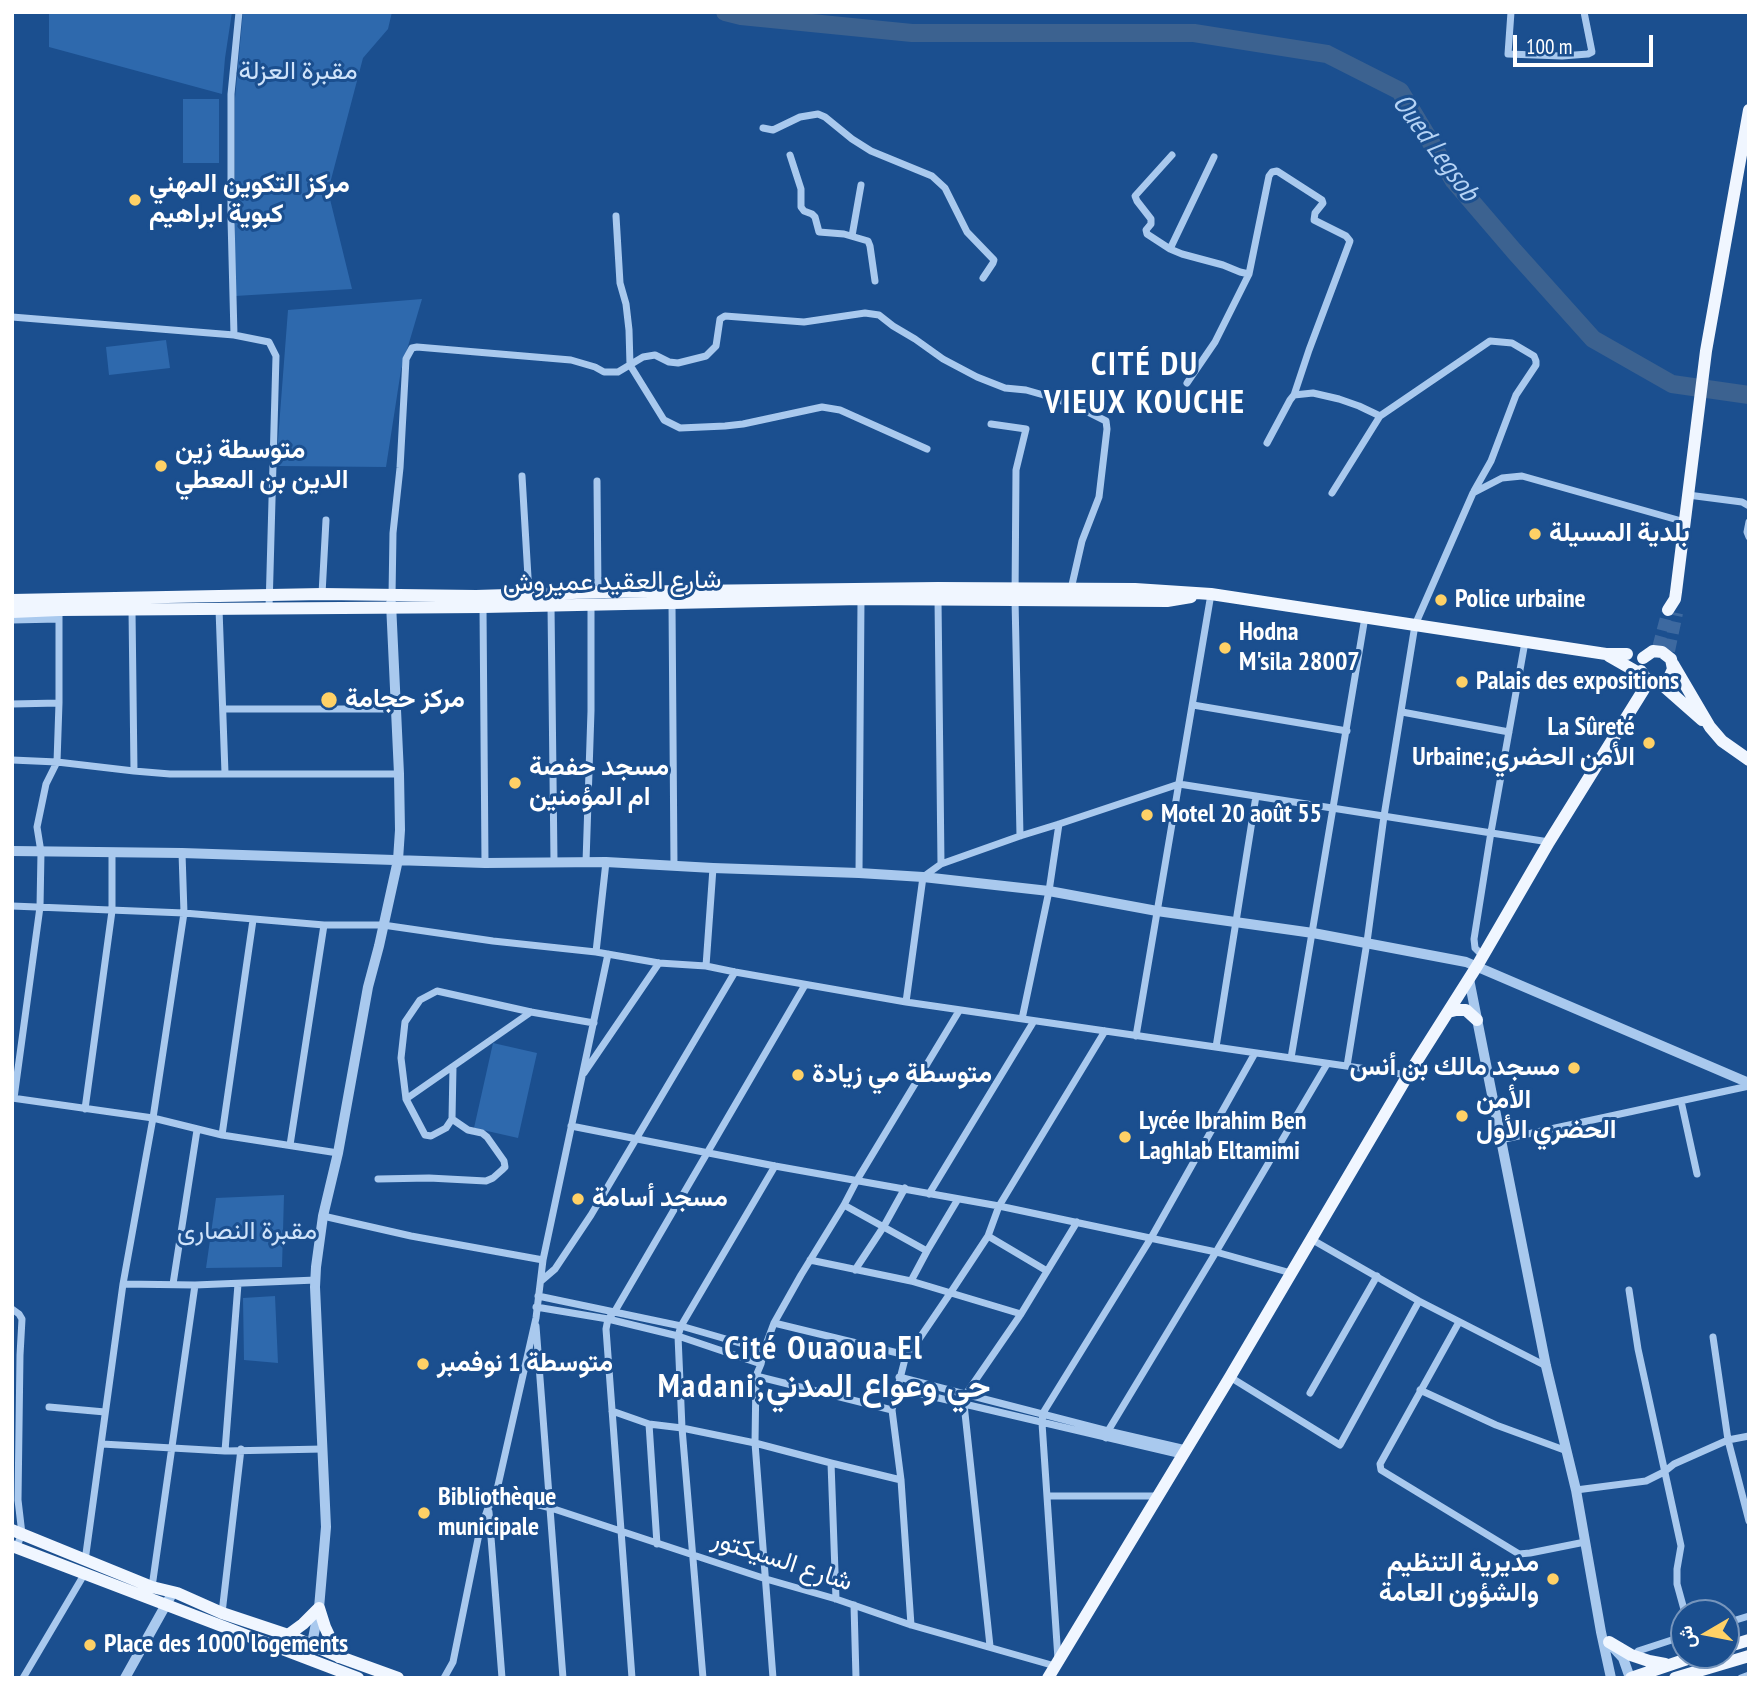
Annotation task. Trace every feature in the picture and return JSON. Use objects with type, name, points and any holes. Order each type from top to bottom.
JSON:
[{"type":"main road","points":[[1672,612],[1706,351],[1749,110]]},
{"type":"main road","name":"شارع العقيد عميروش","points":[[12,612],[143,598],[391,602],[483,607],[938,598],[1071,589],[1145,589],[1212,594],[1606,654]]},
{"type":"main road","name":"شارع العقيد عميروش","points":[[12,600],[59,609],[132,610],[219,609],[322,594],[391,602],[476,596],[598,593],[1015,594],[1167,601],[1212,594]]},
{"type":"main road","points":[[1606,654],[1652,662],[1722,741],[1749,760]]},
{"type":"main road","points":[[1606,654],[1652,662],[1710,727]]},
{"type":"main road","points":[[1048,1678],[1408,1075],[1480,961],[1652,662]]},
{"type":"main road","points":[[1448,1012],[1466,1010],[1478,1020]]},
{"type":"main road","points":[[17,1532],[152,1587],[173,1592],[222,1613],[288,1635],[398,1678]]},
{"type":"main road","points":[[14,1547],[358,1678]]},
{"type":"main road","points":[[288,1635],[319,1608],[327,1634],[340,1657]]},
{"type":"main road","points":[[1605,1637],[1635,1657],[1669,1664]]},
{"type":"main road","points":[[1675,1678],[1749,1656]]},
{"type":"main road","points":[[1631,1678],[1669,1664]]},
{"type":"street","points":[[234,335],[231,94],[239,12]]},
{"type":"street","points":[[1511,12],[1508,54],[1562,56],[1592,52],[1584,12]]},
{"type":"street","points":[[763,128],[773,130],[800,117],[818,114],[871,151],[932,176],[945,188],[967,232],[993,258],[993,263],[983,278]]},
{"type":"street","points":[[790,155],[802,189],[801,207],[815,217],[818,231],[821,233],[852,236],[868,241],[875,281]]},
{"type":"street","points":[[1172,155],[1135,196],[1151,219],[1147,234],[1182,254],[1249,274]]},
{"type":"street","points":[[1170,249],[1214,158]]},
{"type":"street","points":[[1187,383],[1215,342],[1249,274],[1269,176],[1273,171],[1277,171],[1322,200],[1314,220],[1346,236],[1350,241],[1294,395],[1266,443]]},
{"type":"street","points":[[852,236],[861,185]]},
{"type":"street","points":[[616,216],[620,283],[626,304],[630,365],[664,420],[680,428],[743,424],[822,407],[840,410],[927,449]]},
{"type":"street","points":[[309,1659],[319,1608],[326,1527],[316,1280],[323,1216],[338,1153],[368,987],[398,860],[399,774],[391,602],[393,533],[400,468],[406,359],[412,348],[571,360],[604,372],[618,372],[643,357],[654,355],[669,362],[706,356],[716,346],[719,321],[725,316],[804,322],[844,315],[879,315],[943,359],[986,382],[1054,398],[1102,418],[1107,423],[1099,496],[1082,541],[1071,589]]},
{"type":"street","points":[[12,317],[234,335],[269,342],[276,356],[270,602]]},
{"type":"street","points":[[1332,493],[1380,416],[1490,341],[1512,343],[1534,356],[1535,368],[1516,395],[1491,461],[1473,493],[1415,625],[1347,1066]]},
{"type":"street","points":[[1294,395],[1313,393],[1339,399],[1380,416]]},
{"type":"street","points":[[991,424],[1026,429],[1016,470],[1015,594],[1020,835]]},
{"type":"street","points":[[522,476],[529,594]]},
{"type":"street","points":[[1473,493],[1503,478],[1522,476],[1685,522]]},
{"type":"street","points":[[597,481],[598,593]]},
{"type":"street","points":[[1688,495],[1742,502],[1749,506]]},
{"type":"street","points":[[322,594],[326,520]]},
{"type":"street","points":[[1749,522],[1749,537]]},
{"type":"street","points":[[1136,1036],[1212,594]]},
{"type":"street","points":[[938,598],[941,863]]},
{"type":"street","points":[[859,873],[861,599]]},
{"type":"street","points":[[672,604],[674,866]]},
{"type":"street","points":[[551,606],[554,861]]},
{"type":"street","points":[[586,862],[591,606]]},
{"type":"street","points":[[483,607],[485,863]]},
{"type":"street","points":[[12,620],[59,609],[57,762],[46,784],[37,827],[41,852],[40,907],[13,1098],[153,1118],[222,1135],[338,1153]]},
{"type":"street","points":[[219,609],[225,773]]},
{"type":"street","points":[[132,610],[134,771]]},
{"type":"street","points":[[1291,1058],[1365,618]]},
{"type":"street","points":[[1480,961],[1474,939],[1525,642]]},
{"type":"street","points":[[12,704],[59,702]]},
{"type":"street","points":[[1193,705],[1347,731]]},
{"type":"street","points":[[223,709],[396,709]]},
{"type":"street","points":[[1402,712],[1509,732]]},
{"type":"street","points":[[12,760],[170,774],[399,774]]},
{"type":"street","points":[[906,1002],[923,877],[941,863],[1179,784],[1549,842]]},
{"type":"street","points":[[1216,1048],[1256,796]]},
{"type":"street","points":[[1022,1019],[1049,891],[1059,824]]},
{"type":"street","points":[[12,851],[182,853],[485,863],[606,862],[923,877],[1049,891],[1157,911],[1313,933],[1466,962],[1480,961],[1749,1084]]},
{"type":"street","points":[[85,1109],[112,911],[112,853]]},
{"type":"street","points":[[23,1678],[85,1573],[123,1284],[153,1118],[184,913],[182,853]]},
{"type":"street","points":[[596,952],[606,862]]},
{"type":"street","points":[[706,966],[713,868]]},
{"type":"street","points":[[12,906],[184,913],[324,925],[383,925],[492,941],[706,966],[959,1011],[1408,1075]]},
{"type":"street","points":[[222,1135],[253,920]]},
{"type":"street","points":[[290,1145],[324,925]]},
{"type":"street","points":[[563,1678],[536,1307],[543,1261],[608,954]]},
{"type":"street","points":[[582,1076],[659,962]]},
{"type":"street","points":[[540,1281],[555,1269],[591,1215],[735,972]]},
{"type":"street","points":[[1469,979],[1546,1366],[1576,1490],[1611,1678]]},
{"type":"street","points":[[632,1678],[606,1329],[608,1319],[806,985]]},
{"type":"street","points":[[453,1067],[452,1119],[446,1128],[431,1136],[425,1135],[406,1099],[401,1058],[405,1023],[419,1000],[437,991],[594,1023]]},
{"type":"street","points":[[773,1678],[755,1443],[755,1376],[774,1323],[959,1011]]},
{"type":"street","points":[[406,1099],[531,1012]]},
{"type":"street","points":[[929,1194],[1034,1021]]},
{"type":"street","points":[[911,1625],[901,1480],[892,1410],[906,1355],[988,1236],[999,1206],[1105,1031]]},
{"type":"street","points":[[1057,1663],[1043,1413],[1151,1238],[1255,1053]]},
{"type":"street","points":[[1107,1434],[1327,1063]]},
{"type":"street","points":[[1500,1140],[1749,1084]]},
{"type":"street","points":[[1681,1101],[1697,1174]]},
{"type":"street","points":[[379,1179],[486,1181],[493,1178],[505,1167],[493,1145],[482,1133],[468,1130],[452,1119]]},
{"type":"street","points":[[571,1126],[999,1206],[1216,1252],[1292,1273]]},
{"type":"street","points":[[173,1284],[197,1130]]},
{"type":"street","points":[[703,1678],[682,1428],[678,1336],[681,1325],[775,1166]]},
{"type":"street","points":[[855,1270],[905,1188]]},
{"type":"street","points":[[911,1281],[958,1199]]},
{"type":"street","points":[[844,1205],[927,1251]]},
{"type":"street","points":[[323,1216],[543,1261]]},
{"type":"street","points":[[990,1646],[964,1404],[966,1394],[1021,1314],[1077,1222]]},
{"type":"street","points":[[988,1236],[1047,1271]]},
{"type":"street","points":[[1311,1238],[1419,1301],[1546,1366]]},
{"type":"street","points":[[810,1260],[911,1281],[1021,1314]]},
{"type":"street","points":[[1310,1393],[1377,1276]]},
{"type":"street","points":[[123,1284],[195,1285],[316,1280]]},
{"type":"street","points":[[225,1451],[238,1284]]},
{"type":"street","points":[[152,1587],[195,1285]]},
{"type":"street","points":[[1629,1290],[1638,1349],[1681,1546],[1676,1575],[1681,1599]]},
{"type":"street","points":[[538,1296],[681,1325],[764,1350]]},
{"type":"street","points":[[1230,1377],[1340,1445],[1419,1301]]},
{"type":"street","points":[[536,1307],[608,1319],[678,1336],[761,1364]]},
{"type":"street","points":[[12,1309],[22,1319],[16,1355],[17,1532],[14,1547]]},
{"type":"street","points":[[444,1678],[453,1662],[476,1548],[488,1508],[496,1494],[536,1318]]},
{"type":"street","points":[[1459,1322],[1380,1464],[1382,1472],[1519,1554],[1585,1542]]},
{"type":"street","points":[[774,1323],[906,1355]]},
{"type":"street","points":[[1713,1337],[1728,1440],[1749,1521]]},
{"type":"street","points":[[755,1376],[892,1410]]},
{"type":"street","points":[[899,1377],[1043,1413],[1107,1434]]},
{"type":"street","points":[[896,1388],[1042,1423],[1107,1434],[1184,1452]]},
{"type":"street","points":[[1420,1390],[1496,1425],[1567,1451]]},
{"type":"street","points":[[49,1407],[105,1412]]},
{"type":"street","points":[[612,1411],[649,1424],[755,1443],[901,1480]]},
{"type":"street","points":[[649,1424],[657,1544]]},
{"type":"street","points":[[1576,1490],[1646,1480],[1674,1464],[1728,1440],[1749,1436]]},
{"type":"street","points":[[102,1444],[225,1451],[323,1449]]},
{"type":"street","points":[[222,1613],[241,1450]]},
{"type":"street","points":[[831,1464],[836,1599]]},
{"type":"street","name":"شارع السيكتور","points":[[496,1494],[551,1508],[911,1625],[1057,1663]]},
{"type":"street","points":[[1048,1496],[1158,1496]]},
{"type":"street","points":[[488,1508],[502,1678]]},
{"type":"street","points":[[125,1678],[173,1592]]},
{"type":"street","points":[[854,1605],[856,1678]]},
{"type":"street","points":[[1605,1637],[1623,1658],[1631,1678]]},
{"type":"street","points":[[1635,1657],[1638,1651],[1670,1641]]},
{"type":"street","points":[[1741,1678],[1749,1675]]},
{"type":"green space","name":"مقبرة العزلة","points":[[49,12],[232,12],[222,94],[49,47]]},
{"type":"green space","name":"مقبرة العزلة","points":[[243,12],[392,12],[388,29],[363,58],[328,191],[352,289],[235,296],[235,98]]},
{"type":"green space","points":[[183,99],[219,99],[219,163],[183,163]]},
{"type":"green space","points":[[422,299],[401,370],[386,467],[276,466],[288,310]]},
{"type":"green space","points":[[166,340],[170,368],[109,375],[106,347]]},
{"type":"green space","points":[[493,1043],[537,1053],[518,1138],[474,1128]]},
{"type":"green space","name":"مقبرة النصارى","points":[[284,1195],[282,1267],[206,1268],[216,1198]]},
{"type":"green space","points":[[275,1296],[278,1363],[244,1360],[243,1298]]},
{"type":"waterway","name":"Oued Legsob","points":[[725,12],[741,16],[912,33],[1194,33],[1327,54],[1400,91],[1454,181],[1593,339],[1672,384],[1749,395]]},
{"type":"tunnel","points":[[1658,648],[1668,610]]},
{"type":"tunnel","points":[[1669,651],[1677,613]]},
{"type":"place","name":"مركز التكوين المهني كبوية ابراهيم","points":[[135,200]]},
{"type":"place","name":"متوسطة زين الدين بن المعطي","points":[[161,466]]},
{"type":"place","name":"بلدية المسيلة","points":[[1535,534]]},
{"type":"place","name":"Police urbaine","points":[[1441,600]]},
{"type":"place","name":"Hodna M'sila 28007","points":[[1225,648]]},
{"type":"place","name":"Palais des expositions","points":[[1462,682]]},
{"type":"place","name":"مركز حجامة","points":[[329,700]]},
{"type":"place","name":"La Sûreté Urbaine;الأمن الحضري","points":[[1649,743]]},
{"type":"place","name":"مسجد حفصة ام المؤمنين","points":[[515,783]]},
{"type":"place","name":"Motel 20 août 55","points":[[1147,815]]},
{"type":"place","name":"مسجد مالك بن أنس","points":[[1574,1068]]},
{"type":"place","name":"متوسطة مي زيادة","points":[[798,1075]]},
{"type":"place","name":"الأمن الحضري الأول","points":[[1462,1116]]},
{"type":"place","name":"Lycée Ibrahim Ben Laghlab Eltamimi","points":[[1125,1137]]},
{"type":"place","name":"مسجد أسامة","points":[[578,1199]]},
{"type":"place","name":"متوسطة 1 نوفمبر","points":[[423,1364]]},
{"type":"place","name":"Bibliothèque municipale","points":[[424,1513]]},
{"type":"place","name":"مديرية التنظيم والشؤون العامة","points":[[1553,1579]]},
{"type":"place","name":"Place des 1000 logements","points":[[90,1645]]},
{"type":"district","name":"CITÉ DU VIEUX KOUCHE","points":[[1145,385]]},
{"type":"district","name":"Cité Ouaoua El Madani;حي وعواع المدني","points":[[824,1369]]}]
